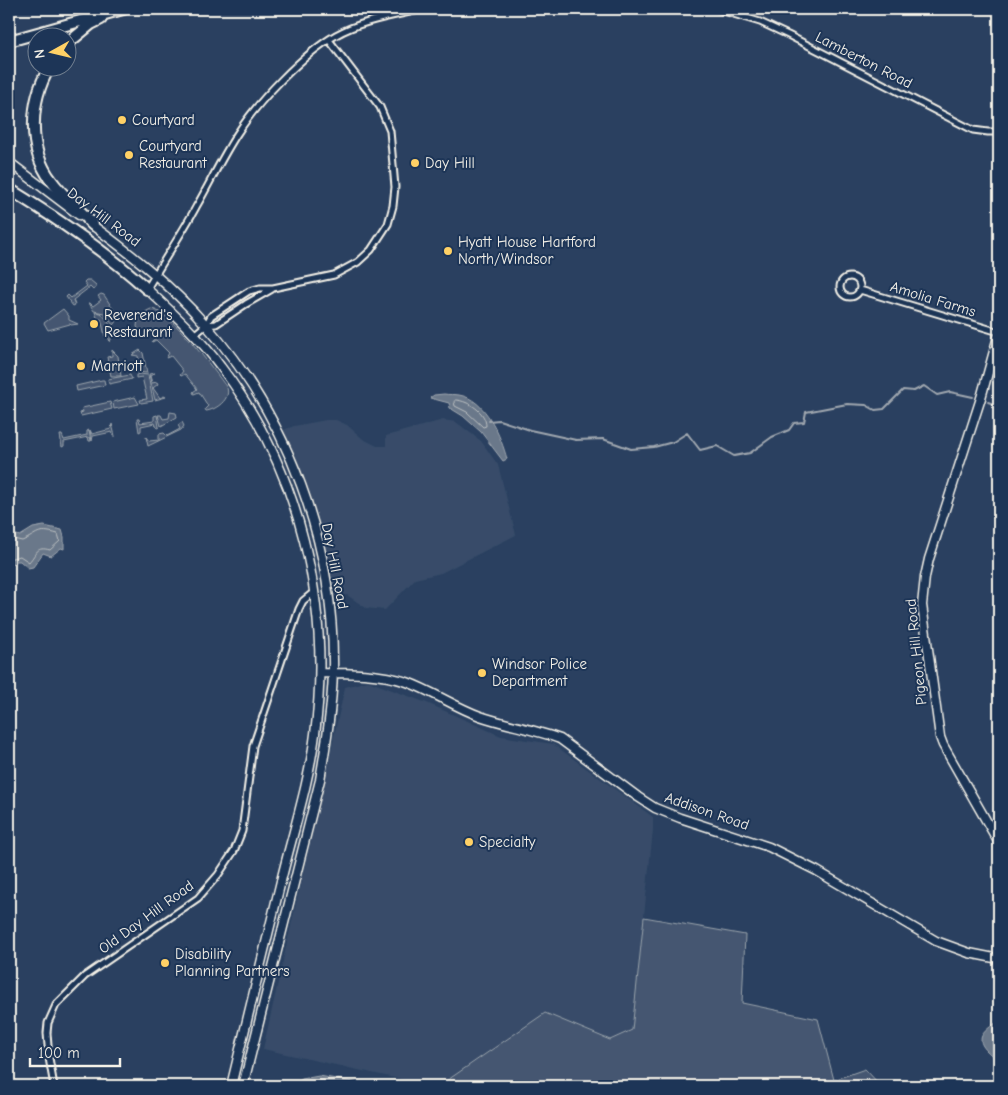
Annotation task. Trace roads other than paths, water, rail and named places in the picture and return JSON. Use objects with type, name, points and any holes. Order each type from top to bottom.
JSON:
[{"type":"highway","points":[[11,39],[120,10]]},
{"type":"highway","points":[[78,34],[90,24],[120,10]]},
{"type":"highway","points":[[44,78],[36,104],[34,127],[37,151],[50,180],[93,225]]},
{"type":"highway","points":[[9,189],[77,232],[113,259],[147,289]]},
{"type":"main road","name":"Day Hill Road","points":[[9,162],[155,274],[206,325],[254,390],[286,448],[302,488],[323,561],[333,644],[330,720],[320,780],[243,1086]]},
{"type":"main road","name":"Day Hill Road","points":[[147,289],[194,335],[217,361],[240,393],[259,425],[289,490],[309,562],[315,592],[320,673],[313,752],[231,1086]]},
{"type":"main road","name":"Pigeon Hill Road","points":[[999,332],[981,398],[930,559],[925,577],[922,605],[940,737],[999,843]]},
{"type":"main road","points":[[274,455],[286,448]]},
{"type":"main road","points":[[298,519],[311,516]]},
{"type":"main road","name":"Addison Road","points":[[320,673],[378,676],[406,682],[474,714],[560,739],[655,808],[769,847],[817,871],[936,941],[969,953],[999,959]]},
{"type":"main road","points":[[270,925],[282,929]]},
{"type":"main road","points":[[244,1033],[256,1036]]},
{"type":"street","points":[[147,289],[242,127],[287,75],[307,56],[329,40],[352,28],[424,9]]},
{"type":"street","name":"Lamberton Road","points":[[717,9],[760,22],[788,35],[973,130],[999,132]]},
{"type":"street","points":[[194,335],[206,325],[211,316],[246,293],[258,288],[273,288],[334,275],[358,262],[381,238],[388,224],[393,206],[395,187],[390,131],[380,107],[329,40]]},
{"type":"street","name":"Amolia Farms","points":[[853,277],[859,282],[860,290],[854,296],[846,296],[840,290],[840,284],[846,278],[853,277]]},
{"type":"street","points":[[206,325],[216,324],[273,288]]},
{"type":"street","name":"Amolia Farms","points":[[860,290],[999,332]]},
{"type":"street","name":"Old Day Hill Road","points":[[54,1086],[47,1033],[48,1023],[56,1005],[85,976],[198,898],[218,875],[234,852],[242,831],[251,758],[256,738],[299,609],[303,601],[315,592]]},
{"type":"water","points":[[444,394],[469,398],[484,411],[501,440],[507,459],[503,461],[481,432],[463,416],[450,408],[449,403],[430,398],[434,395]]},
{"type":"water","points":[[44,526],[62,530],[64,549],[61,548],[51,556],[43,553],[33,567],[28,568],[20,561],[16,561],[14,564],[9,563],[9,533],[20,536],[33,528]]},
{"type":"water","points":[[999,1021],[999,1061],[986,1050],[981,1040],[985,1031]]},
{"type":"water","points":[[319,1076],[377,1086],[292,1086],[302,1079]]},
{"type":"waterway","points":[[489,421],[499,420],[530,430],[576,440],[603,439],[631,449],[654,447],[673,442],[687,433],[700,450],[717,446],[734,456],[750,453],[772,437],[789,430],[794,423],[804,422],[806,412],[847,404],[866,405],[875,410],[884,409],[903,390],[914,391],[924,386],[937,395],[950,392],[973,397]]},
{"type":"waterway","points":[[988,402],[999,406]]},
{"type":"place","name":"Courtyard","points":[[122,120]]},
{"type":"place","name":"Courtyard Restaurant","points":[[129,155]]},
{"type":"place","name":"Day Hill","points":[[415,163]]},
{"type":"place","name":"Hyatt House Hartford North/Windsor","points":[[448,251]]},
{"type":"place","name":"Reverend's Restaurant","points":[[94,324]]},
{"type":"place","name":"Marriott","points":[[81,366]]},
{"type":"place","name":"Windsor Police Department","points":[[482,673]]},
{"type":"place","name":"Specialty","points":[[469,842]]},
{"type":"place","name":"Disability Planning Partners","points":[[165,963]]}]
